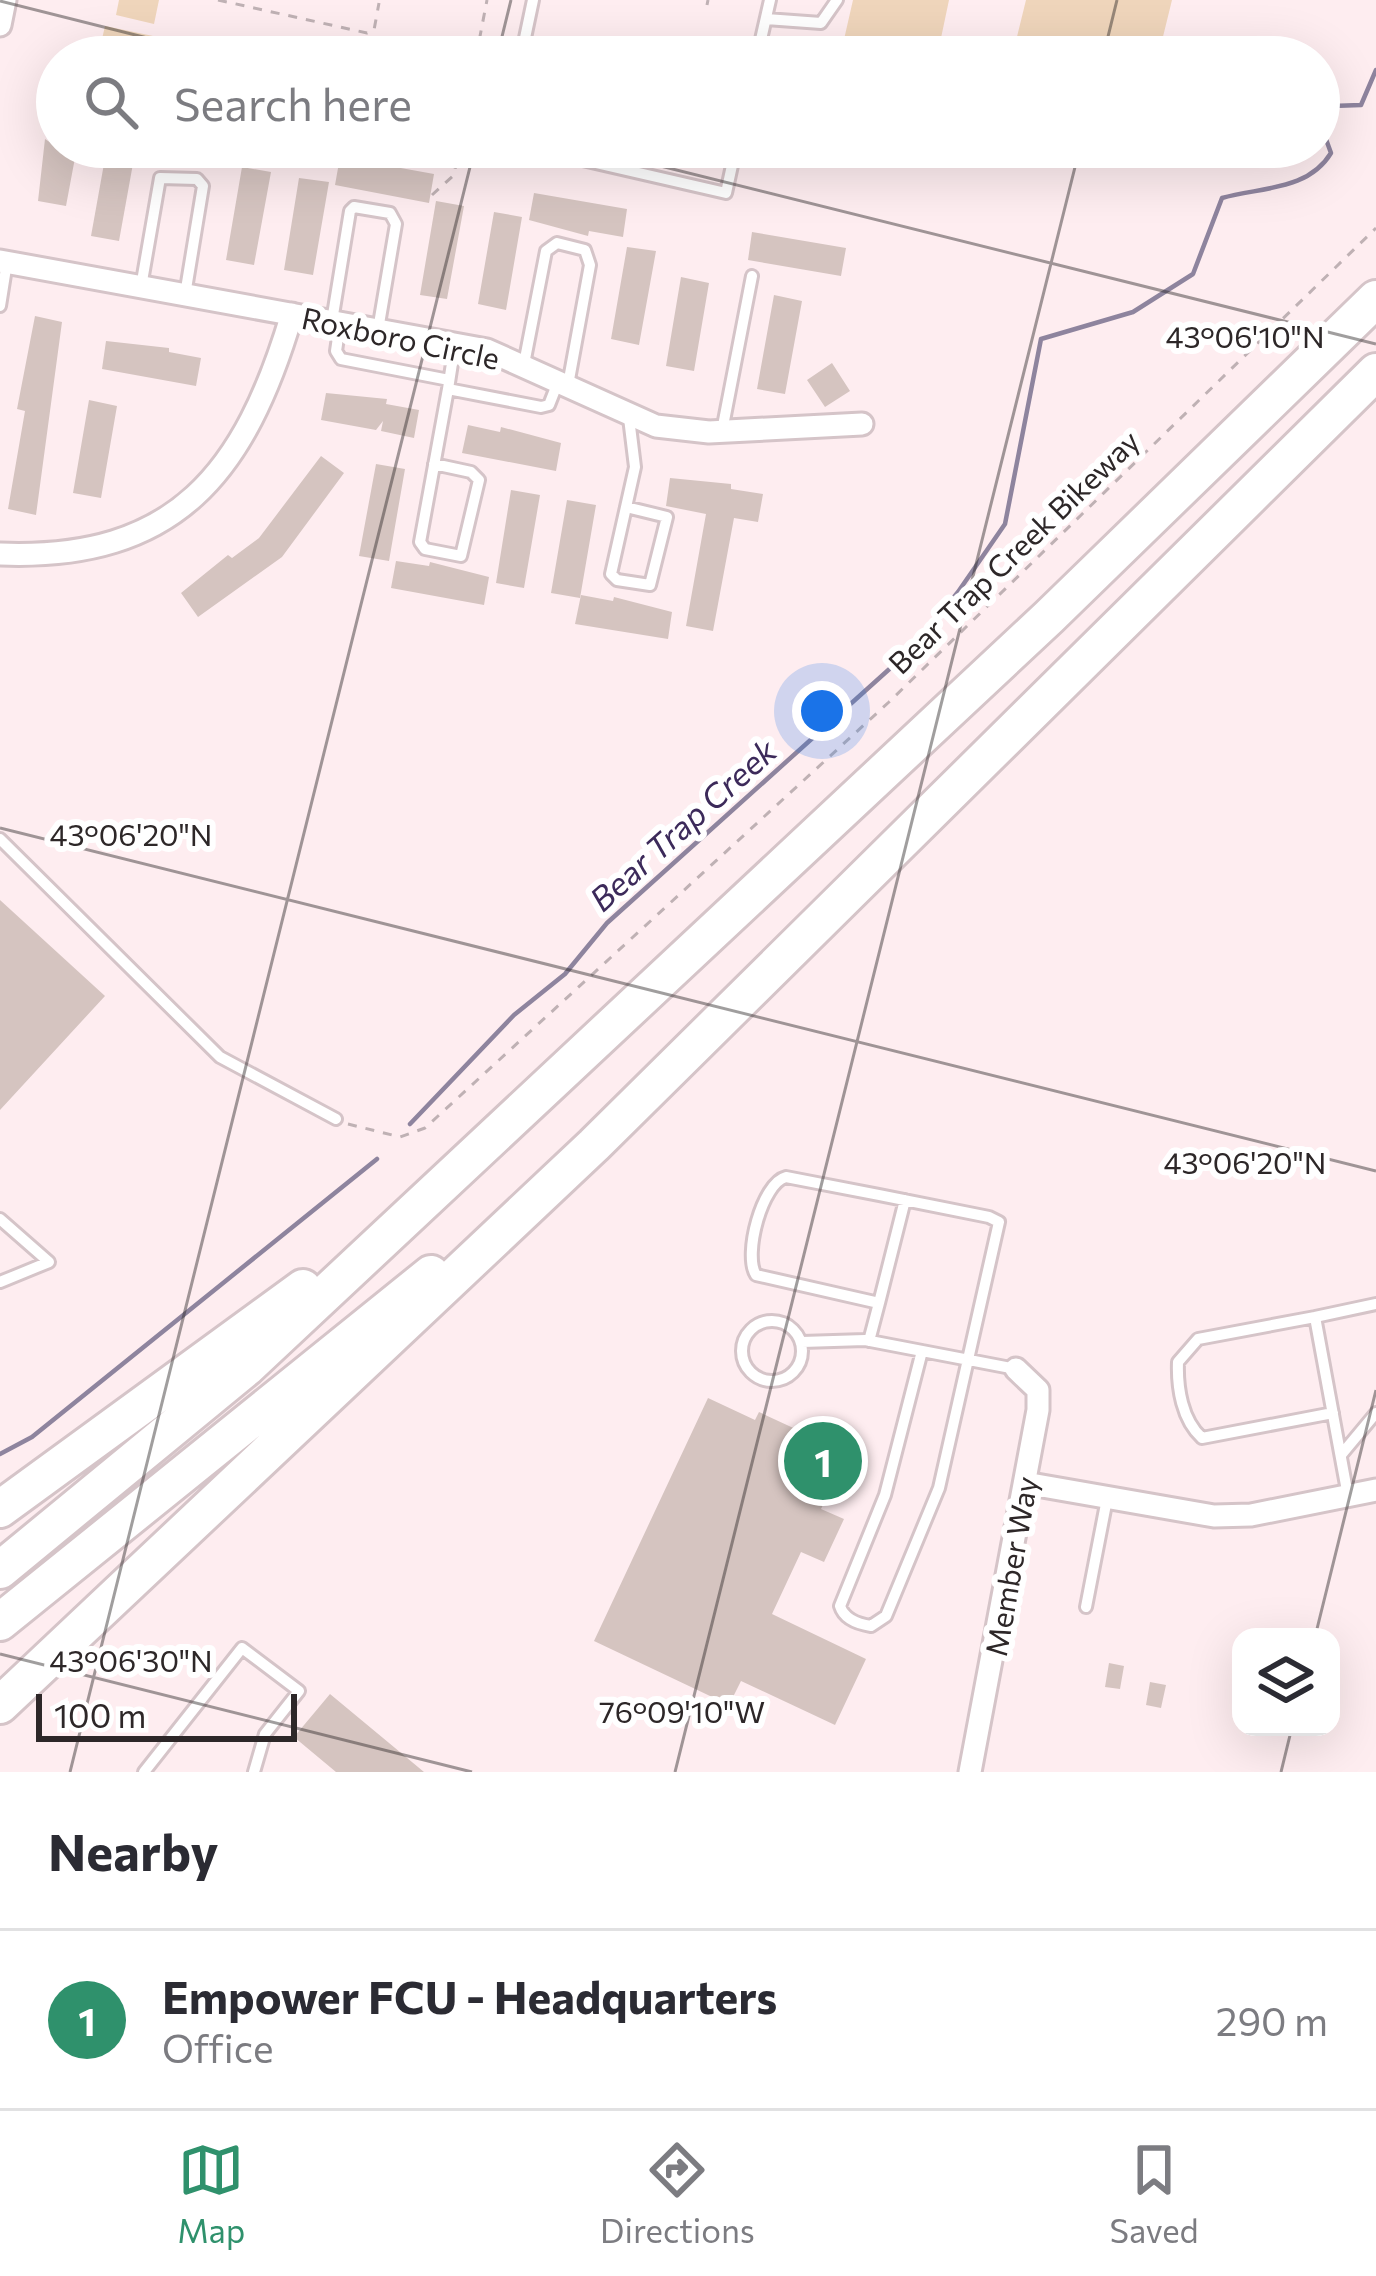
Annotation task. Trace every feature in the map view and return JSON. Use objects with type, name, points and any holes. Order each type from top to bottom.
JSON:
[{"type":"highway","points":[[0,1570],[248,1367],[1049,617],[1376,299]]},
{"type":"highway","points":[[0,1706],[594,1145],[1376,372]]},
{"type":"highway","points":[[0,1622],[594,1145]]},
{"type":"highway","points":[[0,1509],[148,1405],[459,1170]]},
{"type":"street","points":[[0,25],[4,0]]},
{"type":"street","name":"Roxboro Circle","points":[[3,261],[455,344],[524,364],[629,418],[722,431],[862,424]]},
{"type":"street","points":[[0,554],[41,556],[113,543],[197,493],[235,453],[256,418],[292,314]]},
{"type":"street","name":"Member Way","points":[[970,1772],[1038,1390],[1016,1369]]},
{"type":"street","points":[[1024,1483],[1214,1516],[1251,1515],[1376,1490]]},
{"type":"lane","points":[[525,36],[533,0]]},
{"type":"lane","points":[[762,36],[770,0]]},
{"type":"lane","points":[[766,19],[821,23],[837,0]]},
{"type":"lane","points":[[617,168],[726,193],[731,168]]},
{"type":"lane","points":[[141,286],[160,178],[169,174],[197,179],[203,186],[185,295]]},
{"type":"lane","points":[[378,330],[396,224],[390,213],[350,211],[336,322],[340,359],[541,407],[549,405],[563,384],[590,265],[585,250],[557,243],[546,251],[524,364]]},
{"type":"lane","points":[[0,307],[3,261]]},
{"type":"lane","points":[[722,431],[752,276]]},
{"type":"lane","points":[[434,464],[471,472],[479,480],[461,556],[425,549],[420,542],[455,344]]},
{"type":"lane","points":[[626,507],[667,517],[650,585],[617,580],[611,574],[626,507],[635,467],[629,418]]},
{"type":"lane","points":[[0,838],[220,1057],[336,1119]]},
{"type":"lane","points":[[879,1303],[756,1274],[750,1257],[776,1180],[905,1200],[999,1222],[970,1360],[923,1534],[886,1616],[871,1626],[844,1615],[840,1606],[890,1477],[922,1351]]},
{"type":"lane","points":[[869,1341],[905,1200]]},
{"type":"lane","points":[[0,1219],[49,1262],[0,1282]]},
{"type":"lane","points":[[1333,1413],[1202,1438],[1191,1429],[1178,1385],[1178,1362],[1198,1340],[1376,1304]]},
{"type":"lane","points":[[1315,1317],[1348,1496]]},
{"type":"lane","points":[[764,1321],[787,1324],[802,1342],[799,1366],[781,1380],[757,1377],[742,1359],[745,1336],[764,1321]]},
{"type":"lane","points":[[802,1342],[869,1341],[1016,1369]]},
{"type":"lane","points":[[1340,1455],[1376,1413]]},
{"type":"lane","points":[[1086,1607],[1107,1498]]},
{"type":"lane","points":[[144,1772],[242,1648],[299,1691],[265,1734],[254,1772]]},
{"type":"path","points":[[218,0],[367,33],[374,30],[379,3]]},
{"type":"path","points":[[253,8],[254,0]]},
{"type":"path","points":[[480,36],[487,0]]},
{"type":"path","points":[[432,195],[454,175],[455,168]]},
{"type":"path","name":"Bear Trap Creek Bikeway","points":[[336,1119],[400,1137],[425,1128],[889,702],[1376,228]]},
{"type":"shaded area","points":[[119,0],[159,0],[154,24],[116,15]]},
{"type":"shaded area","points":[[853,0],[949,0],[941,36],[845,36]]},
{"type":"shaded area","points":[[1026,0],[1172,0],[1163,36],[1017,36]]},
{"type":"shaded area","points":[[105,26],[153,36],[103,36]]},
{"type":"building","points":[[42,168],[73,168],[66,206],[38,201]]},
{"type":"building","points":[[103,168],[132,168],[119,241],[91,236]]},
{"type":"building","points":[[242,168],[271,172],[254,265],[226,260]]},
{"type":"building","points":[[338,168],[401,168],[434,174],[429,203],[335,185]]},
{"type":"building","points":[[299,178],[329,182],[313,275],[284,270]]},
{"type":"building","points":[[534,193],[627,209],[623,237],[589,231],[588,236],[529,220]]},
{"type":"building","points":[[436,201],[464,206],[447,299],[420,295]]},
{"type":"building","points":[[494,212],[522,217],[506,310],[478,304]]},
{"type":"building","points":[[752,232],[846,248],[841,276],[748,260]]},
{"type":"building","points":[[627,247],[656,251],[639,345],[611,339]]},
{"type":"building","points":[[681,277],[709,283],[694,371],[666,366]]},
{"type":"building","points":[[774,295],[802,301],[785,394],[757,389]]},
{"type":"building","points":[[35,316],[62,322],[36,515],[8,509],[25,411],[17,409]]},
{"type":"building","points":[[106,341],[169,348],[169,352],[201,358],[196,386],[102,369]]},
{"type":"building","points":[[832,363],[850,391],[825,407],[807,380]]},
{"type":"building","points":[[326,393],[387,399],[386,404],[419,410],[414,438],[381,431],[383,421],[376,430],[321,420]]},
{"type":"building","points":[[89,400],[117,406],[101,498],[73,493]]},
{"type":"building","points":[[468,425],[500,432],[501,427],[561,443],[556,471],[462,453]]},
{"type":"building","points":[[321,456],[344,473],[282,557],[198,617],[181,593],[228,555],[232,558],[259,538]]},
{"type":"building","points":[[376,464],[405,469],[389,561],[359,556]]},
{"type":"building","points":[[670,478],[731,484],[731,489],[763,494],[758,522],[734,518],[713,631],[686,626],[706,514],[666,506]]},
{"type":"building","points":[[511,490],[540,495],[524,588],[496,583]]},
{"type":"building","points":[[567,500],[596,505],[580,598],[551,593]]},
{"type":"building","points":[[396,561],[429,566],[430,562],[489,577],[484,605],[391,588]]},
{"type":"building","points":[[581,595],[613,601],[614,597],[672,612],[668,639],[575,624]]},
{"type":"building","points":[[0,900],[105,996],[0,1110]]},
{"type":"building","points":[[708,1398],[755,1420],[759,1412],[802,1432],[799,1440],[844,1461],[821,1509],[844,1519],[824,1562],[801,1552],[772,1614],[866,1659],[835,1725],[741,1681],[729,1705],[594,1641]]},
{"type":"building","points":[[1109,1663],[1124,1666],[1120,1689],[1105,1687]]},
{"type":"building","points":[[1150,1682],[1166,1685],[1161,1708],[1146,1705]]},
{"type":"building","points":[[330,1694],[424,1772],[336,1772],[294,1737]]},
{"type":"waterway","name":"Bear Trap Creek","points":[[1340,106],[1361,105],[1376,70]]},
{"type":"waterway","name":"Bear Trap Creek","points":[[410,1124],[514,1015],[565,974],[607,923],[915,646],[1005,524],[1041,339],[1133,312],[1193,274],[1222,198],[1282,186],[1318,168]]},
{"type":"waterway","name":"Bear Trap Creek","points":[[0,1454],[32,1437],[377,1159]]},
{"type":"place","name":"Empower FCU - Headquarters","points":[[823,1461]]}]
